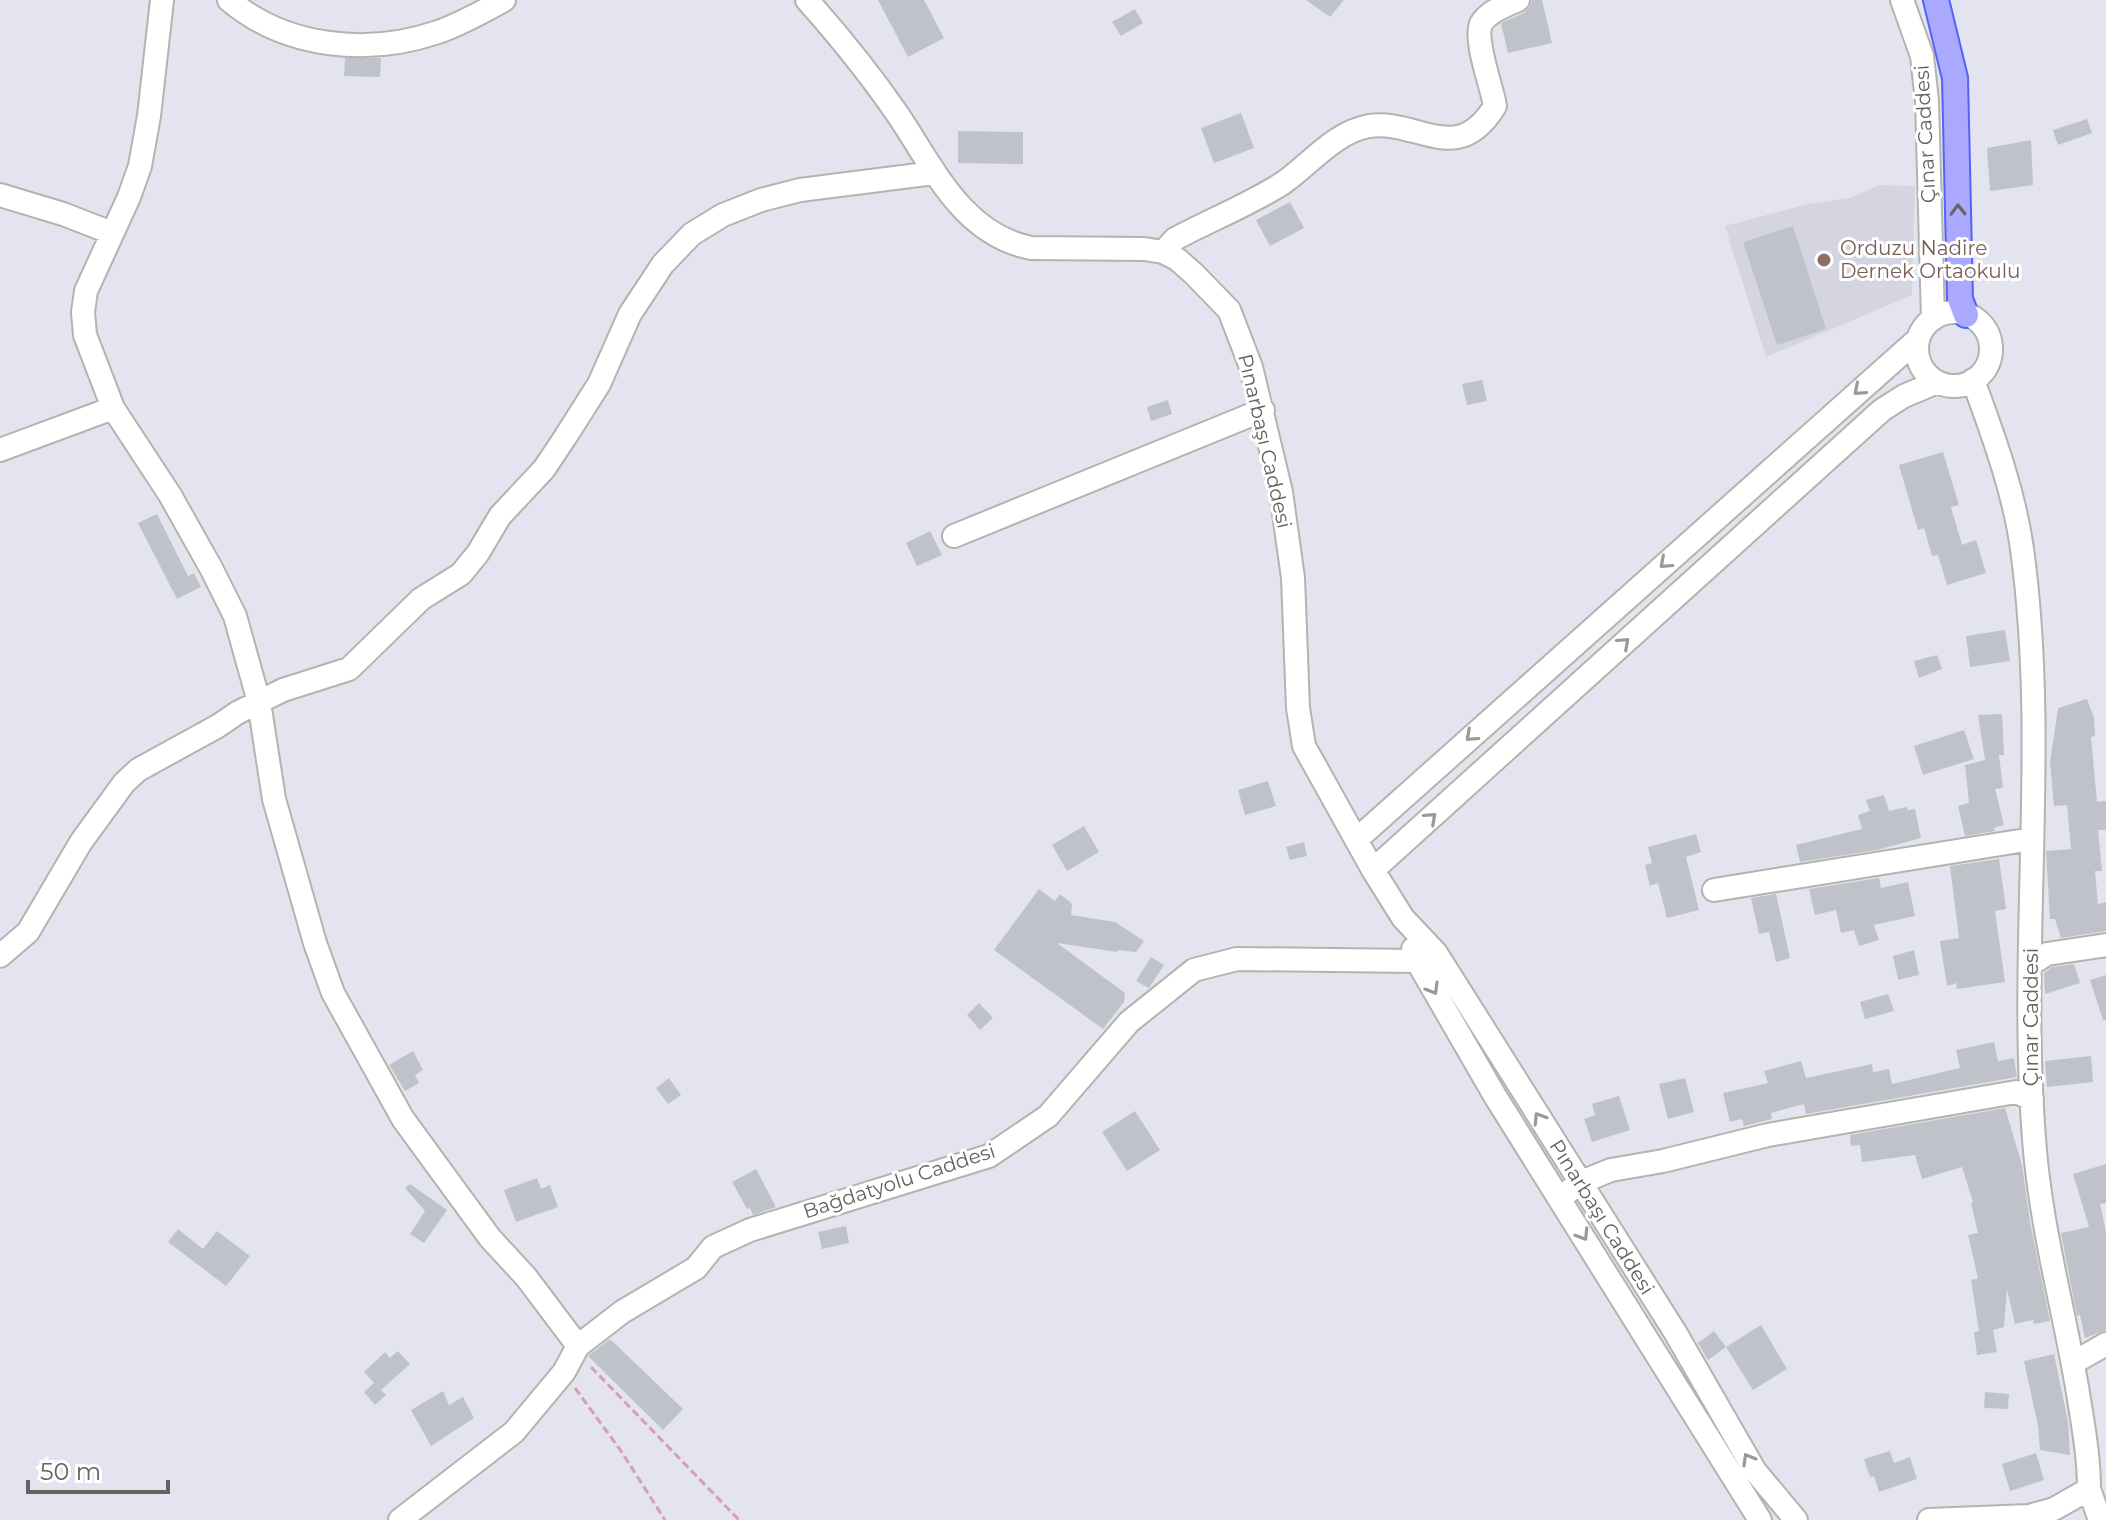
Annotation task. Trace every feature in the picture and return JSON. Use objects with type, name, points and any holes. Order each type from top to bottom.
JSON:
[{"type":"main road","points":[[1936,0],[1955,78],[1960,299],[1966,315]]},
{"type":"street","points":[[162,0],[140,166],[86,291],[83,312],[85,335],[113,408],[170,495],[235,616],[259,702],[274,799],[315,943],[333,993],[403,1119],[490,1238],[526,1277],[577,1349]]},
{"type":"street","points":[[229,0],[259,22],[286,33],[324,43],[355,46],[398,43],[438,32],[504,0]]},
{"type":"street","points":[[807,0],[861,64],[897,113],[934,173],[977,224],[1014,245],[1031,248],[1144,249],[1163,252],[1175,239],[1283,182],[1333,144],[1367,126],[1383,126],[1451,139],[1464,136],[1480,126],[1495,106],[1479,34],[1482,22],[1492,12],[1518,0]]},
{"type":"street","name":"Çınar Caddesi","points":[[1902,0],[1922,56],[1927,101],[1933,319]]},
{"type":"street","points":[[0,956],[28,932],[81,842],[124,783],[138,770],[283,690],[349,669],[421,599],[461,574],[500,516],[544,469],[599,384],[630,314],[663,264],[692,234],[723,215],[800,190],[934,173]]},
{"type":"street","points":[[0,195],[112,233]]},
{"type":"street","name":"Pınarbaşı Caddesi","points":[[1163,252],[1177,259],[1229,310],[1251,367],[1281,492],[1293,578],[1300,729],[1304,746],[1373,870],[1427,957],[1675,1332],[1755,1471],[1796,1520]]},
{"type":"street","points":[[1356,840],[1918,339],[1933,319],[1955,312],[1966,315],[1985,329],[1991,351],[1982,373],[1962,386],[1949,386],[1927,375],[1916,352],[1918,339]]},
{"type":"street","name":"Çınar Caddesi","points":[[1973,380],[1999,453],[2022,548],[2033,686],[2031,964],[2032,1099],[2036,1162],[2073,1363],[2089,1462],[2089,1489],[2100,1520]]},
{"type":"street","points":[[1373,870],[1882,410],[1904,396],[1937,382]]},
{"type":"street","points":[[0,450],[113,408]]},
{"type":"street","points":[[954,536],[1263,410]]},
{"type":"street","points":[[1714,890],[2032,839]]},
{"type":"street","points":[[2031,964],[2047,954],[2106,945]]},
{"type":"street","name":"Pınarbaşı Caddesi","points":[[1427,957],[1495,1096],[1760,1520]]},
{"type":"street","name":"Bağdatyolu Caddesi","points":[[400,1520],[514,1432],[564,1372],[577,1349],[622,1312],[696,1268],[713,1247],[750,1230],[989,1156],[1048,1116],[1129,1022],[1194,970],[1237,959],[1427,957]]},
{"type":"street","points":[[1560,1198],[1579,1183],[1611,1170],[1782,1133],[2016,1092],[2032,1099]]},
{"type":"street","points":[[2073,1363],[2106,1344]]},
{"type":"street","points":[[1929,1520],[2029,1516],[2054,1509],[2089,1489]]},
{"type":"path","points":[[577,1349],[739,1520]]},
{"type":"path","points":[[564,1372],[621,1451],[665,1520]]},
{"type":"shaded area","name":"Orduzu Nadire Dernek Ortaokulu","points":[[1879,185],[1915,186],[1912,295],[1766,357],[1725,226],[1808,204],[1850,198]]},
{"type":"building","points":[[878,0],[924,0],[944,38],[908,57]]},
{"type":"building","points":[[1306,0],[1344,0],[1330,17]]},
{"type":"building","points":[[1532,0],[1542,0],[1552,43],[1508,53],[1501,23],[1524,13]]},
{"type":"building","points":[[1135,9],[1143,23],[1121,36],[1112,22]]},
{"type":"building","points":[[345,58],[381,58],[380,77],[344,76]]},
{"type":"building","points":[[1241,113],[1254,148],[1214,163],[1201,128]]},
{"type":"building","points":[[2087,119],[2092,133],[2058,145],[2053,130]]},
{"type":"building","points":[[958,131],[1023,132],[1023,164],[958,163]]},
{"type":"building","points":[[2031,140],[2033,185],[1990,191],[1987,148]]},
{"type":"building","points":[[1290,202],[1304,228],[1270,246],[1256,220]]},
{"type":"building","points":[[1793,226],[1826,329],[1777,345],[1743,242]]},
{"type":"building","points":[[1482,380],[1487,401],[1467,405],[1462,384]]},
{"type":"building","points":[[1168,400],[1172,414],[1151,421],[1147,407]]},
{"type":"building","points":[[1943,452],[1959,505],[1951,507],[1962,545],[1976,540],[1986,573],[1947,585],[1938,555],[1932,556],[1924,528],[1918,530],[1899,465]]},
{"type":"building","points":[[157,514],[188,576],[194,573],[201,587],[177,599],[138,523]]},
{"type":"building","points":[[930,531],[942,555],[917,566],[906,543]]},
{"type":"building","points":[[2005,630],[2010,661],[1970,667],[1966,636]]},
{"type":"building","points":[[1937,655],[1942,669],[1919,678],[1914,661]]},
{"type":"building","points":[[2087,699],[2094,718],[2095,736],[2091,737],[2097,802],[2106,801],[2106,830],[2098,830],[2102,871],[2095,871],[2098,904],[2106,902],[2106,931],[2061,938],[2055,919],[2050,919],[2046,851],[2071,849],[2067,805],[2054,806],[2050,762],[2058,708]]},
{"type":"building","points":[[2002,714],[2004,755],[1999,755],[2003,788],[1995,789],[2004,825],[1994,828],[1995,831],[1965,836],[1958,806],[1969,803],[1965,765],[1985,760],[1978,715]]},
{"type":"building","points":[[1964,730],[1974,759],[1923,775],[1914,746]]},
{"type":"building","points":[[1268,781],[1276,806],[1245,815],[1238,790]]},
{"type":"building","points":[[1884,795],[1889,811],[1907,807],[1908,810],[1915,809],[1921,838],[1877,850],[1800,862],[1796,845],[1862,829],[1858,815],[1870,811],[1866,800]]},
{"type":"building","points":[[1084,826],[1099,852],[1067,871],[1052,845]]},
{"type":"building","points":[[1696,834],[1701,852],[1686,857],[1699,910],[1667,918],[1658,883],[1650,886],[1645,865],[1652,863],[1648,847]]},
{"type":"building","points":[[1304,842],[1307,856],[1290,860],[1286,847]]},
{"type":"building","points":[[1999,859],[2006,909],[1995,911],[2005,982],[1957,989],[1956,983],[1947,986],[1940,941],[1959,938],[1950,866]]},
{"type":"building","points":[[1879,878],[1881,888],[1908,882],[1915,916],[1874,925],[1879,940],[1859,946],[1854,930],[1841,933],[1836,910],[1815,915],[1809,889]]},
{"type":"building","points":[[1039,889],[1055,901],[1060,894],[1072,904],[1071,915],[1115,922],[1144,941],[1136,952],[1057,943],[1125,993],[1124,1002],[1103,1029],[994,950]]},
{"type":"building","points":[[1776,894],[1790,958],[1776,962],[1769,932],[1759,934],[1751,898]]},
{"type":"building","points":[[1914,950],[1919,975],[1898,980],[1893,956]]},
{"type":"building","points":[[1151,957],[1164,965],[1149,988],[1136,981]]},
{"type":"building","points":[[2074,964],[2080,983],[2045,994],[2044,973],[2052,967]]},
{"type":"building","points":[[2106,975],[2106,1020],[2103,1020],[2090,980]]},
{"type":"building","points":[[1888,994],[1894,1011],[1865,1019],[1860,1002]]},
{"type":"building","points":[[979,1003],[993,1018],[980,1030],[967,1015]]},
{"type":"building","points":[[1994,1042],[1998,1061],[2014,1058],[2017,1077],[1806,1114],[1804,1104],[1771,1113],[1772,1119],[1744,1126],[1742,1119],[1730,1122],[1723,1093],[1768,1083],[1764,1071],[1801,1061],[1806,1078],[1872,1064],[1873,1072],[1889,1069],[1892,1084],[1960,1068],[1956,1050]]},
{"type":"building","points":[[413,1051],[423,1070],[415,1075],[419,1083],[405,1091],[389,1065]]},
{"type":"building","points":[[2091,1056],[2093,1082],[2047,1087],[2045,1061]]},
{"type":"building","points":[[669,1078],[681,1095],[668,1104],[656,1088]]},
{"type":"building","points":[[1685,1078],[1694,1112],[1668,1119],[1659,1084]]},
{"type":"building","points":[[1619,1096],[1630,1130],[1592,1142],[1584,1119],[1595,1115],[1592,1104]]},
{"type":"building","points":[[2005,1108],[2022,1165],[2050,1321],[2034,1324],[2033,1320],[2015,1324],[2007,1289],[2004,1327],[1993,1330],[1997,1352],[1977,1355],[1974,1332],[1979,1331],[1971,1280],[1978,1278],[1968,1235],[1978,1233],[1973,1202],[1962,1167],[1922,1179],[1915,1155],[1862,1162],[1860,1145],[1851,1146],[1850,1135]]},
{"type":"building","points":[[1135,1111],[1160,1150],[1127,1171],[1102,1132]]},
{"type":"building","points":[[2106,1164],[2106,1203],[2100,1204],[2106,1232],[2106,1330],[2085,1338],[2080,1315],[2077,1316],[2061,1233],[2089,1227],[2073,1174]]},
{"type":"building","points":[[756,1169],[776,1207],[753,1215],[732,1182]]},
{"type":"building","points":[[537,1178],[541,1189],[550,1185],[558,1207],[516,1222],[504,1190]]},
{"type":"building","points":[[410,1184],[447,1210],[424,1243],[410,1234],[425,1211],[405,1188]]},
{"type":"building","points":[[846,1226],[849,1243],[822,1249],[818,1232]]},
{"type":"building","points":[[178,1229],[203,1249],[217,1231],[250,1256],[226,1286],[168,1242]]},
{"type":"building","points":[[1761,1325],[1787,1369],[1753,1390],[1726,1347]]},
{"type":"building","points":[[1714,1331],[1726,1347],[1708,1360],[1698,1343]]},
{"type":"building","points":[[610,1339],[683,1409],[663,1430],[588,1356]]},
{"type":"building","points":[[398,1351],[410,1364],[381,1390],[386,1395],[375,1405],[364,1392],[374,1383],[364,1372],[385,1352],[390,1358]]},
{"type":"building","points":[[2054,1354],[2068,1422],[2070,1455],[2040,1450],[2024,1361]]},
{"type":"building","points":[[443,1391],[449,1405],[463,1397],[474,1418],[431,1446],[411,1410]]},
{"type":"building","points":[[1985,1392],[2009,1394],[2008,1409],[1984,1408]]},
{"type":"building","points":[[1890,1451],[1894,1463],[1910,1457],[1917,1479],[1879,1492],[1864,1459]]},
{"type":"building","points":[[2036,1453],[2044,1480],[2010,1491],[2002,1464]]},
{"type":"place","name":"Orduzu Nadire Dernek Ortaokulu","points":[[1824,260]]}]
